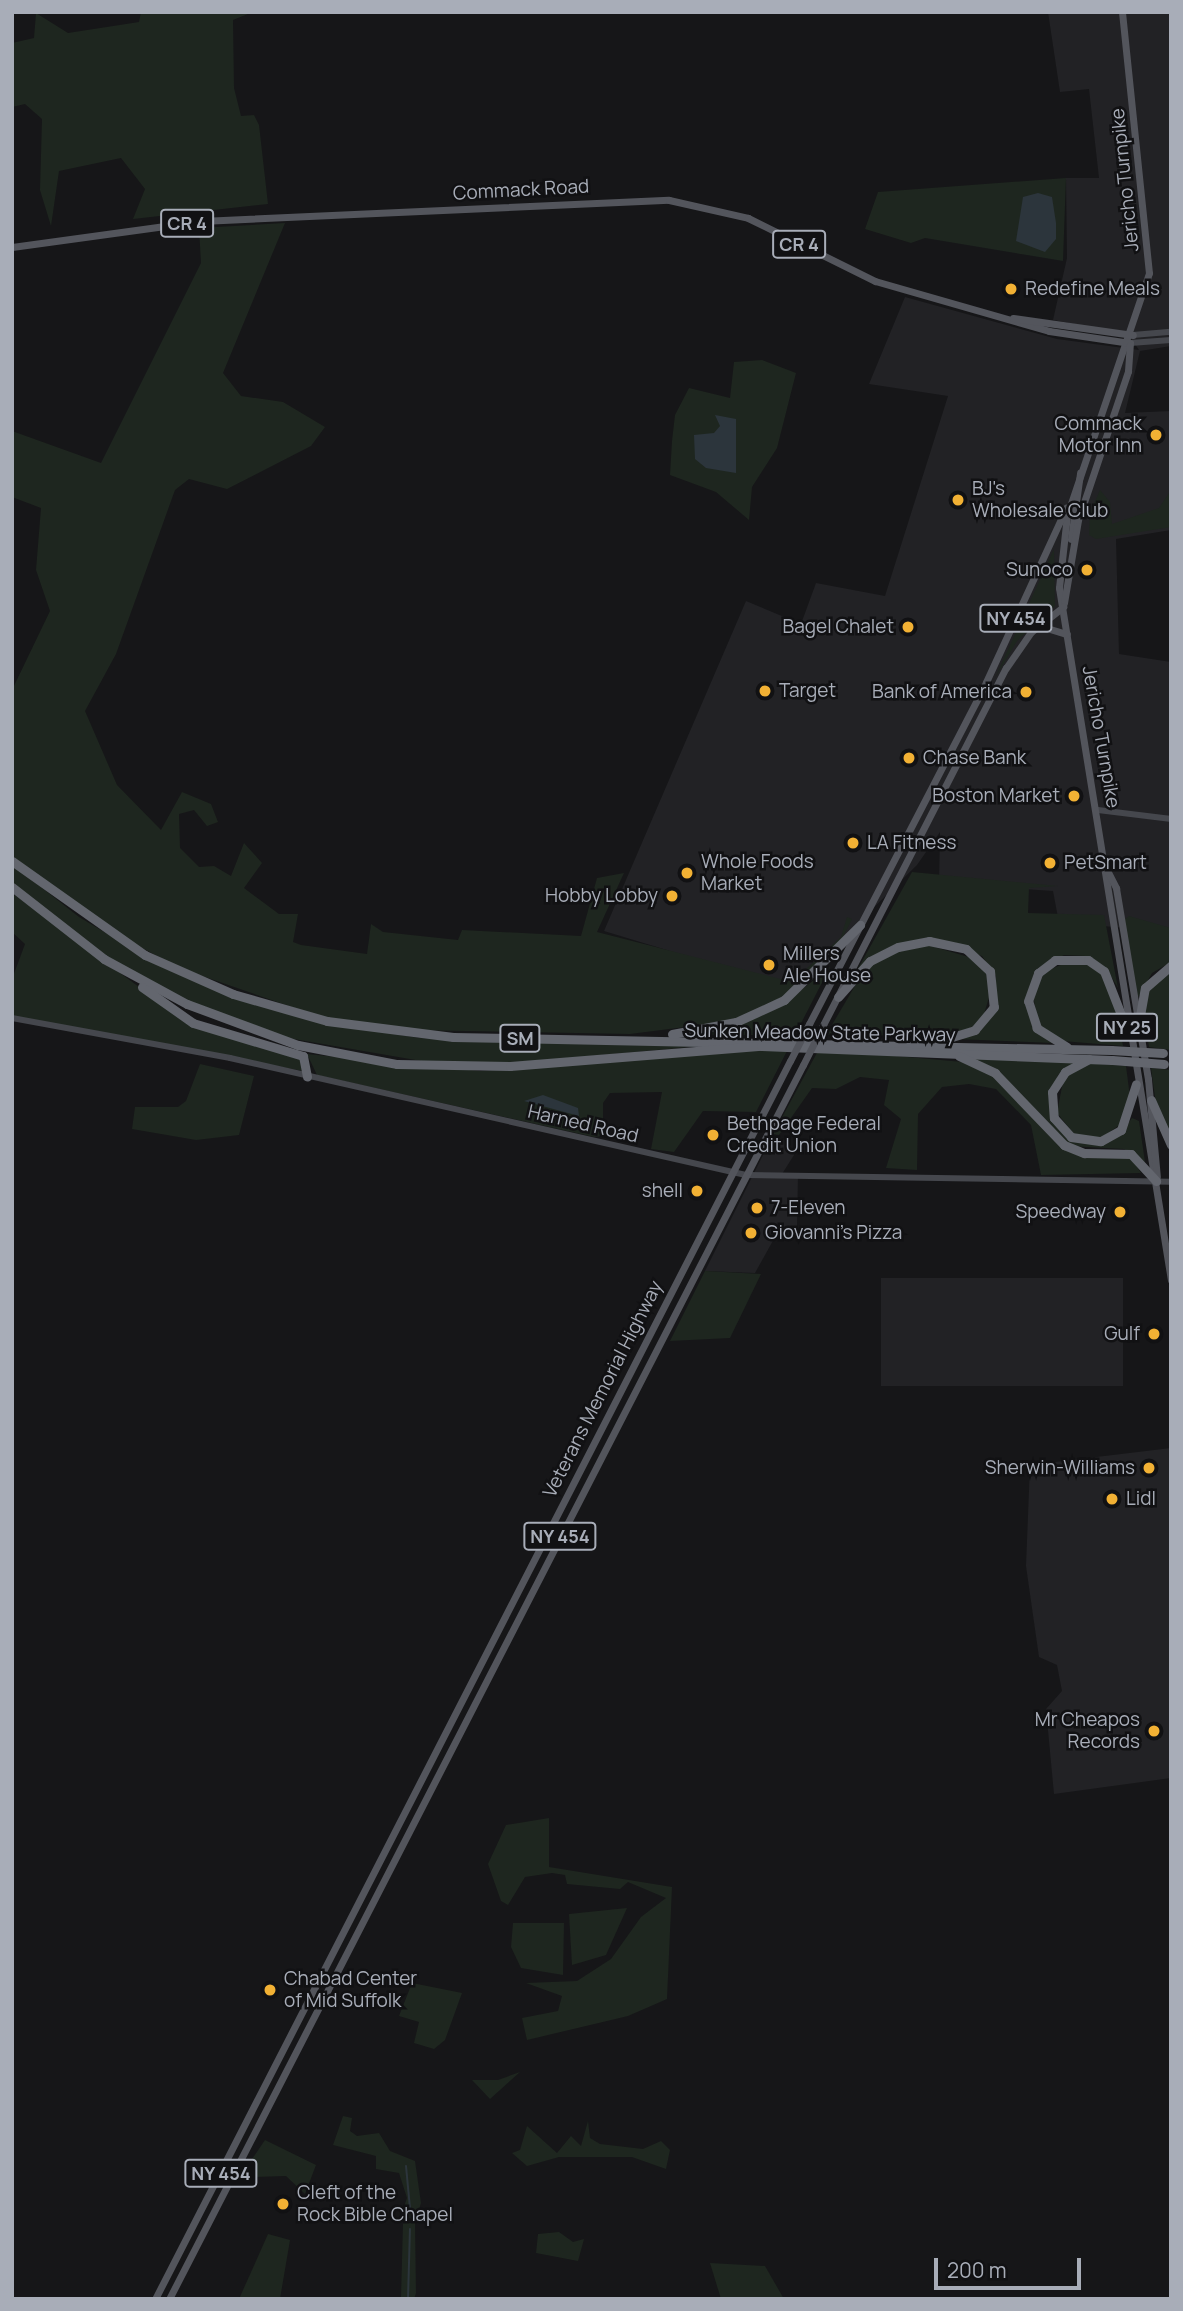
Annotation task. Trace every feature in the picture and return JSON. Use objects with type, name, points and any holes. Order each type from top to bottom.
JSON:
[{"type":"highway","name":"Sunken Meadow State Parkway","points":[[12,861],[145,955],[279,1009],[363,1028],[453,1037],[917,1042],[1071,1049],[1167,1065]]},
{"type":"highway","name":"Sunken Meadow State Parkway","points":[[12,887],[117,966],[261,1034],[397,1064],[510,1066],[761,1046],[1089,1059],[1111,1055],[1167,1054]]},
{"type":"highway","points":[[649,1038],[761,1013],[814,977],[860,925]]},
{"type":"highway","points":[[838,998],[870,961],[908,944],[940,942],[976,954],[994,981],[988,1017],[968,1034],[917,1042]]},
{"type":"highway","points":[[1071,1049],[1037,1028],[1029,1011],[1032,982],[1055,960],[1088,960],[1104,971],[1127,1030]]},
{"type":"highway","points":[[1138,1027],[1145,988],[1171,965]]},
{"type":"highway","points":[[117,966],[193,1023],[303,1056],[310,1066],[307,1077]]},
{"type":"highway","points":[[944,1052],[995,1073],[1064,1145],[1084,1153],[1131,1154],[1156,1181]]},
{"type":"highway","points":[[1089,1059],[1065,1072],[1052,1092],[1054,1118],[1071,1137],[1101,1141],[1121,1130],[1136,1084]]},
{"type":"highway","points":[[1151,1100],[1171,1145]]},
{"type":"main road","name":"Jericho Turnpike","points":[[1122,12],[1149,257],[1133,335],[1080,472],[1060,552],[1063,607],[1108,872],[1127,1030],[1156,1181],[1171,1280]]},
{"type":"main road","name":"Commack Road","points":[[12,247],[201,221],[669,200],[773,228],[868,278],[1010,318],[1130,344]]},
{"type":"main road","name":"Commack Road","points":[[1010,318],[1133,335]]},
{"type":"main road","name":"CR 4","points":[[1133,335],[1171,332]]},
{"type":"main road","name":"CR 4","points":[[1130,344],[1171,340]]},
{"type":"main road","name":"Jericho Turnpike","points":[[1063,607],[1072,548],[1091,475],[1128,372],[1130,344]]},
{"type":"main road","points":[[1097,459],[1094,434],[1105,438]]},
{"type":"main road","points":[[1090,444],[1091,475]]},
{"type":"main road","points":[[1072,548],[1080,472]]},
{"type":"main road","name":"Veterans Memorial Highway","points":[[155,2299],[810,1024],[1046,554],[1074,492]]},
{"type":"main road","name":"Veterans Memorial Highway","points":[[169,2299],[1006,668],[1038,626],[1063,607]]},
{"type":"main road","points":[[1038,626],[1051,624],[1067,634]]},
{"type":"main road","points":[[1098,810],[1171,819]]},
{"type":"main road","name":"Jericho Turnpike","points":[[1108,872],[1116,888],[1151,1100],[1156,1181]]},
{"type":"main road","name":"Harned Road","points":[[12,1018],[307,1077],[733,1174],[1171,1180]]},
{"type":"shaded area","points":[[141,12],[253,12],[233,20],[234,88],[241,116],[254,115],[259,125],[268,204],[133,219],[145,189],[121,158],[59,171],[51,226],[40,190],[42,119],[25,104],[12,107],[12,43],[34,38],[36,13],[68,33],[139,22]]},
{"type":"shaded area","points":[[1048,12],[1171,12],[1171,346],[1140,351],[1125,413],[1171,411],[1171,530],[1116,539],[1119,654],[1171,662],[1171,931],[1059,923],[1053,891],[939,883],[940,832],[917,865],[792,988],[604,931],[746,601],[801,624],[816,583],[885,596],[948,396],[869,384],[905,297],[1057,339],[1139,350],[1128,334],[1053,320],[1067,258],[1066,178],[1099,178],[1089,89],[1060,92]]},
{"type":"shaded area","points":[[1066,178],[1063,261],[925,238],[911,243],[865,229],[878,192]]},
{"type":"shaded area","points":[[1038,193],[1052,197],[1056,223],[1056,239],[1045,252],[1016,241],[1023,197]]},
{"type":"shaded area","points":[[285,223],[223,373],[241,396],[283,402],[325,427],[311,446],[227,489],[189,479],[175,490],[116,654],[85,711],[117,785],[161,830],[182,792],[211,804],[218,822],[207,826],[194,810],[179,814],[180,848],[199,867],[214,866],[231,876],[244,843],[262,863],[244,888],[279,914],[298,914],[293,942],[301,945],[367,954],[371,924],[383,932],[458,940],[462,930],[581,936],[597,878],[624,873],[597,932],[792,982],[841,937],[847,917],[852,919],[839,945],[781,1000],[732,1021],[630,1034],[410,1030],[318,1016],[179,968],[113,932],[12,856],[12,690],[50,611],[36,570],[41,508],[12,497],[12,431],[101,463],[201,263],[199,228]]},
{"type":"shaded area","points":[[762,360],[796,373],[777,448],[752,487],[749,520],[716,492],[670,475],[672,441],[675,415],[689,388],[730,398],[734,362]]},
{"type":"shaded area","points":[[715,415],[736,419],[736,473],[706,468],[695,459],[694,435],[714,433],[720,426]]},
{"type":"shaded area","points":[[1100,490],[1110,502],[1112,524],[1159,508],[1171,490],[1171,527],[1096,539],[1089,535],[1090,513]]},
{"type":"shaded area","points":[[1054,549],[1055,606],[1017,641],[995,678]]},
{"type":"shaded area","points":[[12,864],[79,917],[167,969],[313,1021],[419,1038],[722,1044],[515,1063],[433,1063],[288,1038],[192,1003],[112,960],[12,883]]},
{"type":"shaded area","points":[[912,872],[1058,886],[1029,888],[1028,913],[1104,915],[1118,988],[1108,971],[1086,956],[1064,955],[1038,968],[1026,996],[1032,1023],[1054,1043],[954,1039],[996,1006],[996,976],[982,956],[921,939],[856,972]]},
{"type":"shaded area","points":[[12,893],[185,1021],[301,1058],[303,1071],[12,1016],[12,979],[25,944],[12,932]]},
{"type":"shaded area","points":[[1129,916],[1171,928],[1171,962],[1152,973],[1136,1001],[1124,920]]},
{"type":"shaded area","points":[[924,944],[979,960],[993,984],[981,1024],[949,1036],[826,1035],[862,974],[882,956]]},
{"type":"shaded area","points":[[1075,959],[1100,970],[1114,998],[1123,1046],[1062,1041],[1039,1027],[1032,990],[1044,972]]},
{"type":"shaded area","points":[[830,967],[795,1035],[682,1035],[784,1004]]},
{"type":"shaded area","points":[[1171,968],[1171,1050],[1149,1047],[1143,1005],[1153,981]]},
{"type":"shaded area","points":[[788,1049],[756,1112],[703,1111],[674,1152],[651,1149],[662,1092],[610,1093],[603,1103],[603,1136],[594,1137],[317,1075],[307,1054],[480,1071],[705,1050]]},
{"type":"shaded area","points":[[819,1049],[974,1063],[1002,1082],[1065,1150],[1131,1157],[1141,1173],[1041,1175],[1031,1125],[996,1089],[969,1084],[942,1087],[918,1114],[917,1170],[886,1168],[901,1119],[884,1105],[889,1080],[860,1077],[836,1089],[812,1088],[779,1135],[773,1134]]},
{"type":"shaded area","points":[[967,1055],[1084,1060],[1058,1075],[1050,1112],[1080,1143],[1122,1132],[1132,1118],[1139,1121],[1145,1162],[1124,1149],[1068,1146],[993,1069]]},
{"type":"shaded area","points":[[1085,1063],[1126,1066],[1130,1097],[1124,1122],[1101,1138],[1075,1135],[1057,1113],[1064,1076]]},
{"type":"shaded area","points":[[200,1064],[254,1076],[239,1135],[196,1140],[132,1129],[135,1107],[178,1107],[186,1101]]},
{"type":"shaded area","points":[[1151,1068],[1171,1070],[1171,1141],[1156,1104]]},
{"type":"shaded area","points":[[543,1095],[578,1108],[579,1116],[524,1101]]},
{"type":"shaded area","points":[[773,1135],[789,1142],[794,1155],[782,1174],[798,1175],[797,1228],[780,1228],[755,1273],[705,1271]]},
{"type":"shaded area","points":[[705,1271],[761,1274],[730,1338],[670,1341]]},
{"type":"shaded area","points":[[881,1278],[1123,1278],[1123,1386],[881,1386]]},
{"type":"shaded area","points":[[1171,1448],[1171,1778],[1054,1794],[1046,1709],[1062,1691],[1057,1665],[1039,1657],[1026,1566],[1030,1465]]},
{"type":"shaded area","points":[[549,1818],[549,1867],[672,1887],[667,1999],[628,2016],[527,2040],[522,2018],[558,2011],[562,1996],[526,1983],[577,1981],[611,1959],[641,1917],[666,1898],[628,1882],[620,1889],[567,1884],[565,1875],[552,1873],[525,1877],[508,1905],[501,1901],[488,1864],[506,1825]]},
{"type":"shaded area","points":[[627,1908],[606,1955],[572,1965],[569,1914]]},
{"type":"shaded area","points":[[513,1923],[564,1923],[563,1975],[521,1968],[511,1947]]},
{"type":"shaded area","points":[[412,1983],[462,1993],[445,2040],[434,2049],[414,2043],[419,2022],[399,2016]]},
{"type":"shaded area","points":[[520,2072],[490,2099],[472,2080],[498,2080]]},
{"type":"shaded area","points":[[343,2116],[352,2118],[350,2131],[357,2136],[379,2133],[390,2151],[415,2161],[421,2203],[416,2219],[400,2217],[407,2198],[399,2173],[376,2169],[376,2156],[333,2145]]},
{"type":"shaded area","points":[[588,2121],[590,2138],[600,2144],[643,2149],[661,2141],[670,2150],[666,2169],[632,2157],[559,2157],[527,2166],[512,2153],[520,2150],[527,2126],[557,2153],[571,2136],[581,2146]]},
{"type":"shaded area","points":[[265,2140],[316,2165],[305,2194],[286,2176],[251,2177],[244,2171]]},
{"type":"shaded area","points":[[403,2223],[415,2223],[416,2293],[414,2299],[385,2299],[401,2297]]},
{"type":"shaded area","points":[[559,2232],[573,2242],[584,2239],[578,2261],[536,2253],[538,2234]]},
{"type":"shaded area","points":[[268,2234],[290,2240],[280,2299],[239,2299]]},
{"type":"shaded area","points":[[710,2263],[765,2266],[784,2299],[721,2299]]},
{"type":"waterway","points":[[406,2166],[410,2208]]},
{"type":"waterway","points":[[408,2299],[410,2229]]},
{"type":"place","name":"Redefine Meals","points":[[1011,289]]},
{"type":"place","name":"Commack Motor Inn","points":[[1156,435]]},
{"type":"place","name":"BJ's Wholesale Club","points":[[958,500]]},
{"type":"place","name":"Sunoco","points":[[1087,570]]},
{"type":"place","name":"Bagel Chalet","points":[[908,627]]},
{"type":"place","name":"Target","points":[[765,691]]},
{"type":"place","name":"Bank of America","points":[[1026,692]]},
{"type":"place","name":"Chase Bank","points":[[909,758]]},
{"type":"place","name":"Boston Market","points":[[1074,796]]},
{"type":"place","name":"LA Fitness","points":[[853,843]]},
{"type":"place","name":"PetSmart","points":[[1050,863]]},
{"type":"place","name":"Whole Foods Market","points":[[687,873]]},
{"type":"place","name":"Hobby Lobby","points":[[672,896]]},
{"type":"place","name":"Millers Ale House","points":[[769,965]]},
{"type":"place","name":"Bethpage Federal Credit Union","points":[[713,1135]]},
{"type":"place","name":"shell","points":[[697,1191]]},
{"type":"place","name":"7-Eleven","points":[[757,1208]]},
{"type":"place","name":"Speedway","points":[[1120,1212]]},
{"type":"place","name":"Giovanni's Pizza","points":[[751,1233]]},
{"type":"place","name":"Gulf","points":[[1154,1334]]},
{"type":"place","name":"Sherwin-Williams","points":[[1149,1468]]},
{"type":"place","name":"Lidl","points":[[1112,1499]]},
{"type":"place","name":"Mr Cheapos Records","points":[[1154,1731]]},
{"type":"place","name":"Chabad Center of Mid Suffolk","points":[[270,1990]]},
{"type":"place","name":"Cleft of the Rock Bible Chapel","points":[[283,2204]]}]
